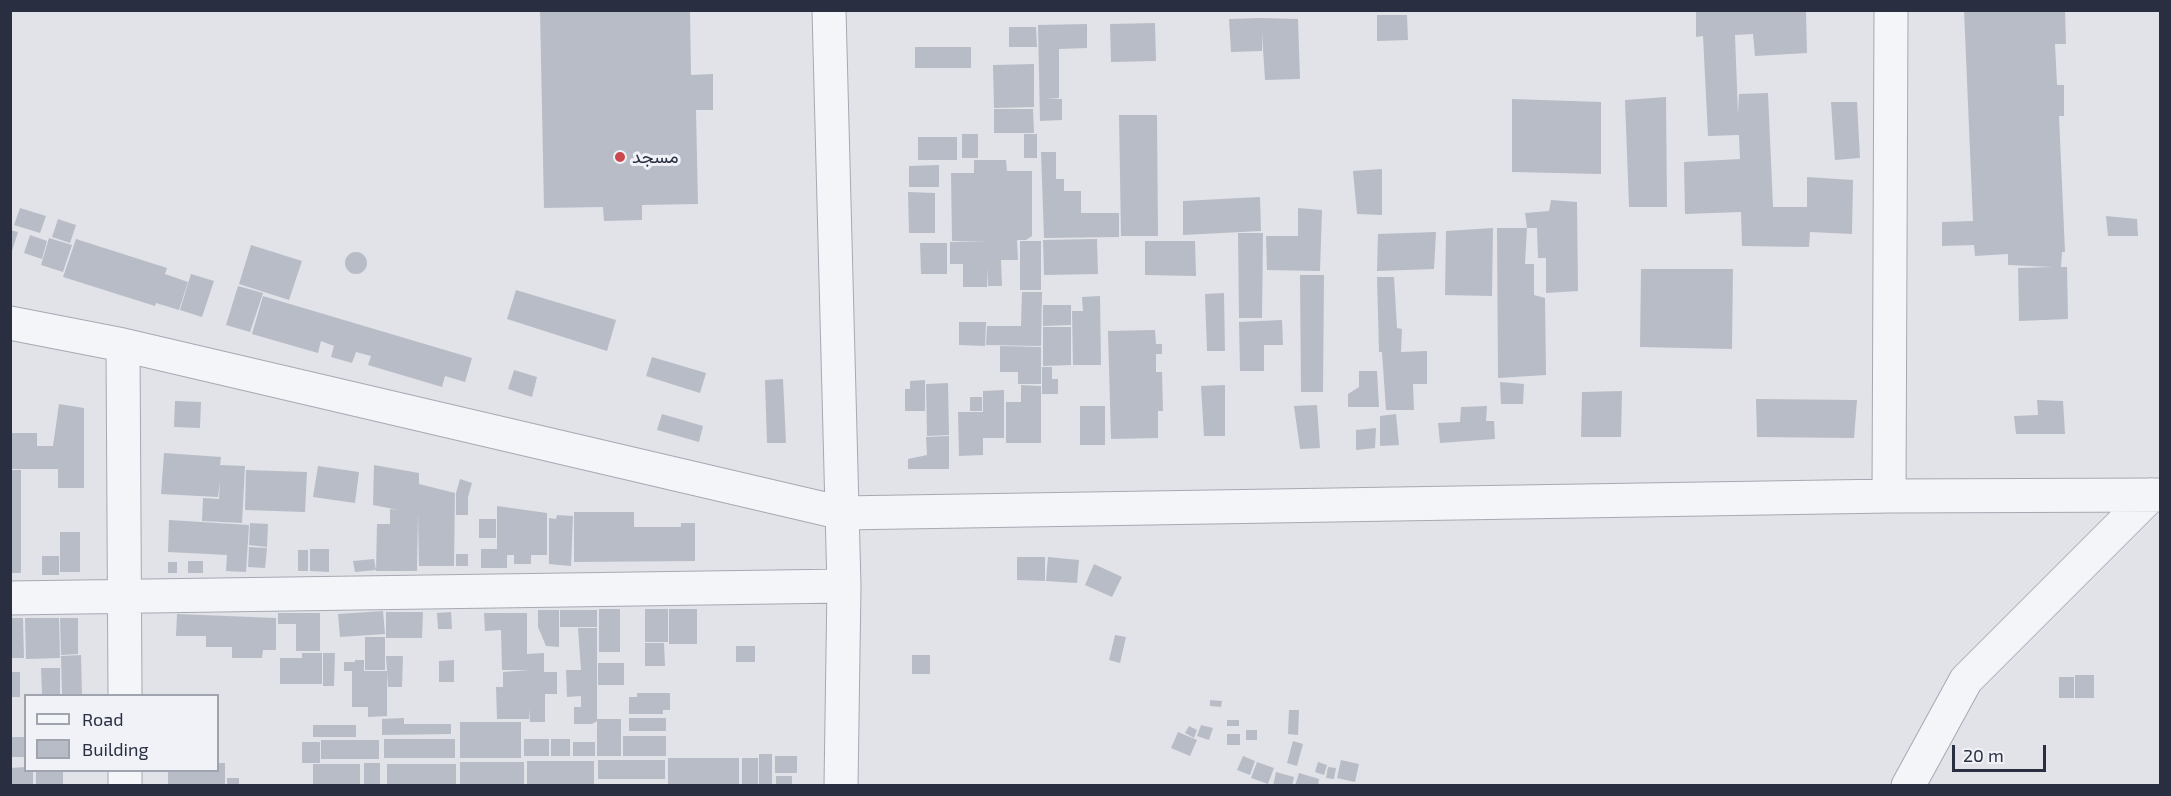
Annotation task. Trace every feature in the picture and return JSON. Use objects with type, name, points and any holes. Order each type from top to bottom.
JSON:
[{"type":"street","points":[[829,10],[844,586],[841,786]]},
{"type":"street","points":[[1889,496],[1891,10]]},
{"type":"street","points":[[10,323],[123,345],[842,513],[1889,496],[2156,495]]},
{"type":"street","points":[[123,345],[125,694]]},
{"type":"street","points":[[1908,786],[1966,680],[2156,495]]},
{"type":"street","points":[[10,598],[844,586]]},
{"type":"building","name":"مسجد","points":[[540,10],[690,10],[691,75],[713,74],[713,110],[696,110],[698,204],[642,205],[642,220],[604,221],[603,207],[544,208]]},
{"type":"building","points":[[1964,10],[2065,10],[2066,44],[2055,44],[2057,85],[2064,85],[2064,116],[2059,116],[2065,252],[2062,252],[2061,267],[2067,267],[2068,319],[2019,321],[2018,268],[2053,267],[2008,265],[2008,254],[1975,256],[1974,245],[1942,246],[1942,222],[1973,221]]},
{"type":"building","points":[[1696,12],[1806,12],[1807,53],[1755,56],[1753,34],[1735,35],[1738,115],[1739,94],[1768,93],[1773,207],[1807,207],[1807,177],[1853,180],[1852,234],[1810,232],[1809,247],[1742,246],[1741,212],[1685,214],[1684,162],[1740,159],[1739,135],[1708,136],[1703,36],[1696,37]]},
{"type":"building","points":[[1377,15],[1407,15],[1408,40],[1377,41]]},
{"type":"building","points":[[1229,19],[1298,19],[1300,79],[1265,80],[1262,33],[1262,51],[1231,52]]},
{"type":"building","points":[[1155,23],[1156,61],[1111,62],[1110,24]]},
{"type":"building","points":[[1087,24],[1087,48],[1059,49],[1059,98],[1047,99],[1062,99],[1062,120],[1040,121],[1038,25]]},
{"type":"building","points":[[1009,27],[1036,27],[1037,47],[1009,47]]},
{"type":"building","points":[[915,47],[971,47],[971,68],[915,68]]},
{"type":"building","points":[[1034,64],[1034,107],[994,108],[993,65]]},
{"type":"building","points":[[1666,97],[1667,207],[1629,207],[1625,100]]},
{"type":"building","points":[[1512,99],[1601,102],[1601,174],[1512,172]]},
{"type":"building","points":[[1831,102],[1857,102],[1860,158],[1835,160]]},
{"type":"building","points":[[994,109],[1033,109],[1034,133],[994,133]]},
{"type":"building","points":[[1119,115],[1157,115],[1158,236],[1121,236]]},
{"type":"building","points":[[962,134],[978,134],[978,158],[962,158]]},
{"type":"building","points":[[1024,134],[1037,134],[1037,158],[1024,158]]},
{"type":"building","points":[[918,137],[957,137],[957,160],[918,160]]},
{"type":"building","points":[[1041,152],[1056,152],[1056,179],[1064,179],[1064,191],[1081,191],[1081,213],[1119,213],[1119,237],[1044,238]]},
{"type":"building","points":[[974,160],[1006,160],[1007,171],[1032,171],[1032,236],[1026,240],[1017,240],[1018,260],[1001,260],[1002,286],[988,286],[987,268],[987,287],[963,287],[963,264],[950,264],[950,242],[988,242],[952,241],[951,173],[974,173]]},
{"type":"building","points":[[939,165],[939,187],[909,187],[909,166]]},
{"type":"building","points":[[1382,169],[1382,215],[1357,214],[1353,171]]},
{"type":"building","points":[[908,192],[935,193],[935,233],[909,233]]},
{"type":"building","points":[[1260,197],[1261,231],[1183,235],[1183,201]]},
{"type":"building","points":[[1551,200],[1577,202],[1578,291],[1546,293],[1546,258],[1538,258],[1537,228],[1527,228],[1525,213],[1549,211]]},
{"type":"building","points":[[20,208],[46,216],[40,233],[14,225]]},
{"type":"building","points":[[1298,208],[1322,210],[1320,271],[1267,270],[1266,236],[1298,236]]},
{"type":"building","points":[[2106,216],[2137,219],[2138,236],[2108,236]]},
{"type":"building","points":[[58,219],[76,225],[70,243],[52,237]]},
{"type":"building","points":[[1493,228],[1492,296],[1445,295],[1446,231]]},
{"type":"building","points":[[1497,228],[1527,228],[1525,264],[1534,264],[1534,295],[1545,298],[1546,375],[1498,378]]},
{"type":"building","points":[[10,230],[18,232],[11,254],[10,254]]},
{"type":"building","points":[[1436,232],[1434,269],[1377,271],[1378,234]]},
{"type":"building","points":[[1238,233],[1263,233],[1262,318],[1239,318]]},
{"type":"building","points":[[30,235],[47,241],[42,259],[24,253]]},
{"type":"building","points":[[49,238],[72,245],[63,272],[41,265]]},
{"type":"building","points":[[76,239],[167,268],[165,274],[188,282],[179,310],[156,303],[155,306],[63,277]]},
{"type":"building","points":[[1097,239],[1098,274],[1044,275],[1043,240]]},
{"type":"building","points":[[1020,241],[1041,241],[1041,290],[1020,290]]},
{"type":"building","points":[[1145,241],[1195,241],[1196,276],[1145,275]]},
{"type":"building","points":[[920,243],[947,243],[947,274],[921,274]]},
{"type":"building","points":[[251,245],[302,261],[289,300],[239,284]]},
{"type":"building","points":[[356,252],[364,255],[367,263],[364,271],[356,274],[348,271],[345,263],[348,255]]},
{"type":"building","points":[[1641,269],[1733,269],[1732,349],[1640,347]]},
{"type":"building","points":[[191,274],[214,281],[202,317],[180,310]]},
{"type":"building","points":[[1300,275],[1324,275],[1323,392],[1301,392]]},
{"type":"building","points":[[1377,277],[1394,277],[1397,328],[1402,329],[1401,352],[1427,351],[1427,384],[1413,384],[1414,410],[1386,410],[1382,352],[1379,352]]},
{"type":"building","points":[[238,286],[263,293],[250,332],[226,325]]},
{"type":"building","points":[[516,290],[616,320],[607,351],[507,319]]},
{"type":"building","points":[[1022,292],[1042,292],[1041,346],[986,345],[987,326],[1021,326]]},
{"type":"building","points":[[1224,293],[1225,351],[1207,351],[1205,294]]},
{"type":"building","points":[[263,296],[472,358],[465,382],[445,376],[442,387],[368,365],[371,356],[356,352],[352,363],[331,357],[334,346],[321,341],[318,353],[252,334]]},
{"type":"building","points":[[1100,296],[1101,365],[1073,365],[1072,311],[1083,311],[1082,297]]},
{"type":"building","points":[[1043,305],[1071,305],[1071,325],[1043,326]]},
{"type":"building","points":[[1282,320],[1283,345],[1264,345],[1264,371],[1240,371],[1239,322]]},
{"type":"building","points":[[959,322],[986,322],[985,346],[959,345]]},
{"type":"building","points":[[1043,327],[1071,327],[1071,365],[1043,366]]},
{"type":"building","points":[[1155,330],[1156,344],[1162,344],[1162,354],[1156,354],[1156,372],[1162,372],[1163,411],[1158,411],[1158,438],[1111,439],[1108,331]]},
{"type":"building","points":[[1000,346],[1041,347],[1041,384],[1018,384],[1018,372],[1000,372]]},
{"type":"building","points":[[652,357],[706,373],[700,393],[646,376]]},
{"type":"building","points":[[1042,367],[1052,367],[1052,379],[1058,379],[1058,394],[1042,394]]},
{"type":"building","points":[[514,370],[537,377],[532,397],[508,389]]},
{"type":"building","points":[[1359,371],[1377,371],[1379,407],[1348,407],[1348,394],[1359,387]]},
{"type":"building","points":[[783,379],[786,443],[767,443],[765,380]]},
{"type":"building","points":[[925,380],[925,411],[905,411],[905,389],[910,389],[910,381]]},
{"type":"building","points":[[1500,382],[1524,384],[1523,404],[1501,404]]},
{"type":"building","points":[[948,383],[949,435],[927,436],[926,384]]},
{"type":"building","points":[[1021,385],[1041,386],[1041,443],[1006,443],[1006,402],[1021,402]]},
{"type":"building","points":[[1225,385],[1225,436],[1204,436],[1201,386]]},
{"type":"building","points":[[1004,390],[1004,438],[983,438],[983,455],[959,456],[958,412],[983,412],[983,391]]},
{"type":"building","points":[[1622,391],[1621,437],[1581,437],[1582,392]]},
{"type":"building","points":[[970,397],[982,397],[982,411],[970,411]]},
{"type":"building","points":[[1756,399],[1857,400],[1854,438],[1757,437]]},
{"type":"building","points":[[2037,400],[2063,401],[2065,434],[2016,434],[2014,416],[2038,415]]},
{"type":"building","points":[[175,401],[201,402],[200,428],[174,427]]},
{"type":"building","points":[[59,404],[84,408],[84,488],[58,488],[58,469],[10,469],[10,433],[37,433],[37,446],[53,446]]},
{"type":"building","points":[[1317,405],[1320,448],[1300,449],[1294,406]]},
{"type":"building","points":[[1080,406],[1105,406],[1105,445],[1080,445]]},
{"type":"building","points":[[1487,406],[1486,421],[1494,421],[1495,439],[1440,443],[1438,423],[1460,422],[1461,407]]},
{"type":"building","points":[[662,414],[703,426],[699,442],[657,430]]},
{"type":"building","points":[[1396,414],[1399,445],[1380,446],[1380,416]]},
{"type":"building","points":[[1376,428],[1375,448],[1356,450],[1356,430]]},
{"type":"building","points":[[949,436],[949,469],[908,469],[908,459],[927,455],[926,437]]},
{"type":"building","points":[[164,453],[221,457],[220,465],[245,466],[242,523],[202,521],[203,498],[219,499],[220,481],[218,497],[161,494]]},
{"type":"building","points":[[374,465],[419,473],[419,484],[455,493],[454,566],[419,566],[418,513],[417,571],[376,571],[377,524],[390,524],[390,509],[399,510],[373,505]]},
{"type":"building","points":[[318,466],[359,472],[355,503],[313,497]]},
{"type":"building","points":[[10,470],[21,470],[21,573],[10,573]]},
{"type":"building","points":[[246,470],[307,472],[305,512],[245,510]]},
{"type":"building","points":[[460,479],[472,483],[468,497],[468,515],[456,515],[456,493]]},
{"type":"building","points":[[497,506],[547,513],[547,555],[531,555],[531,564],[514,564],[514,555],[507,555],[507,568],[481,568],[481,549],[497,549]]},
{"type":"building","points":[[574,512],[634,512],[634,527],[681,527],[681,523],[695,523],[695,561],[574,562]]},
{"type":"building","points":[[557,515],[573,516],[571,566],[549,564],[549,518],[556,519]]},
{"type":"building","points":[[479,519],[496,519],[496,538],[479,538]]},
{"type":"building","points":[[169,520],[249,525],[246,572],[226,571],[227,555],[168,552]]},
{"type":"building","points":[[250,523],[268,524],[267,547],[249,545]]},
{"type":"building","points":[[60,532],[80,532],[80,572],[60,572]]},
{"type":"building","points":[[249,547],[267,548],[265,568],[248,567]]},
{"type":"building","points":[[310,549],[329,549],[329,572],[310,571]]},
{"type":"building","points":[[298,550],[308,550],[308,571],[298,571]]},
{"type":"building","points":[[456,554],[468,554],[468,566],[456,566]]},
{"type":"building","points":[[42,556],[59,556],[59,575],[42,575]]},
{"type":"building","points":[[1017,557],[1045,557],[1045,581],[1017,580]]},
{"type":"building","points":[[1048,557],[1079,560],[1077,583],[1046,581]]},
{"type":"building","points":[[374,559],[376,570],[355,572],[353,561]]},
{"type":"building","points":[[188,561],[203,561],[203,573],[188,573]]},
{"type":"building","points":[[168,562],[177,562],[177,573],[168,573]]},
{"type":"building","points":[[1094,564],[1122,577],[1112,597],[1085,585]]},
{"type":"building","points":[[599,609],[620,609],[620,652],[599,652]]},
{"type":"building","points":[[645,609],[668,609],[668,642],[645,642]]},
{"type":"building","points":[[669,609],[697,609],[697,644],[669,644]]},
{"type":"building","points":[[538,610],[559,610],[559,647],[546,646],[538,627]]},
{"type":"building","points":[[560,610],[597,610],[597,627],[560,627]]},
{"type":"building","points":[[383,611],[385,634],[340,637],[338,614]]},
{"type":"building","points":[[386,612],[423,612],[422,638],[386,638]]},
{"type":"building","points":[[451,612],[452,629],[438,629],[437,613]]},
{"type":"building","points":[[278,613],[320,613],[320,651],[296,651],[296,624],[278,624]]},
{"type":"building","points":[[484,613],[527,613],[527,654],[544,653],[544,672],[557,672],[557,694],[545,694],[545,722],[530,722],[529,708],[529,719],[497,719],[496,687],[503,687],[503,672],[529,670],[502,670],[501,630],[485,631]]},
{"type":"building","points":[[177,614],[276,618],[276,650],[263,650],[262,658],[232,658],[232,647],[206,647],[206,636],[176,636]]},
{"type":"building","points":[[10,618],[23,618],[24,658],[10,658]]},
{"type":"building","points":[[25,618],[59,618],[60,658],[26,659]]},
{"type":"building","points":[[60,618],[78,618],[78,654],[61,655]]},
{"type":"building","points":[[578,628],[597,628],[597,721],[592,724],[574,724],[574,707],[581,707],[581,696],[567,697],[566,670],[581,670]]},
{"type":"building","points":[[1115,635],[1126,637],[1120,663],[1109,660]]},
{"type":"building","points":[[365,637],[385,637],[385,670],[365,670]]},
{"type":"building","points":[[645,643],[664,643],[665,666],[645,666]]},
{"type":"building","points":[[736,646],[755,646],[755,662],[736,662]]},
{"type":"building","points":[[302,653],[322,653],[322,684],[280,684],[280,658],[302,658]]},
{"type":"building","points":[[323,653],[335,653],[334,686],[323,686]]},
{"type":"building","points":[[81,655],[82,694],[62,694],[61,656]]},
{"type":"building","points":[[912,655],[930,655],[930,674],[912,674]]},
{"type":"building","points":[[386,656],[403,656],[402,687],[388,687]]},
{"type":"building","points":[[355,660],[364,660],[364,671],[387,671],[387,716],[368,717],[368,707],[352,707],[352,671],[344,671],[344,662],[355,662]]},
{"type":"building","points":[[454,660],[454,682],[439,682],[439,661]]},
{"type":"building","points":[[598,663],[624,663],[624,685],[598,685]]},
{"type":"building","points":[[41,668],[60,668],[60,694],[42,694]]},
{"type":"building","points":[[10,672],[20,672],[20,697],[10,697]]},
{"type":"building","points":[[2075,675],[2094,675],[2094,698],[2075,698]]},
{"type":"building","points":[[2059,677],[2074,677],[2074,698],[2059,698]]},
{"type":"building","points":[[637,693],[670,693],[670,710],[663,710],[663,714],[629,714],[629,697],[637,697]]},
{"type":"building","points":[[1210,700],[1222,701],[1221,707],[1210,706]]},
{"type":"building","points":[[1289,710],[1299,710],[1298,735],[1288,734]]},
{"type":"building","points":[[404,718],[404,724],[451,724],[451,734],[382,735],[382,719]]},
{"type":"building","points":[[629,718],[666,718],[666,731],[629,731]]},
{"type":"building","points":[[597,719],[621,719],[621,756],[597,756]]},
{"type":"building","points":[[1227,720],[1239,720],[1239,726],[1227,726]]},
{"type":"building","points":[[460,722],[521,722],[521,758],[460,758]]},
{"type":"building","points":[[313,725],[356,725],[356,737],[313,737]]},
{"type":"building","points":[[1201,725],[1213,728],[1209,740],[1197,736]]},
{"type":"building","points":[[1189,726],[1197,730],[1194,738],[1185,733]]},
{"type":"building","points":[[1246,730],[1257,730],[1257,740],[1246,740]]},
{"type":"building","points":[[1178,732],[1197,740],[1190,756],[1171,748]]},
{"type":"building","points":[[1227,734],[1240,734],[1240,745],[1227,745]]},
{"type":"building","points":[[623,736],[666,736],[666,756],[623,756]]},
{"type":"building","points":[[12,737],[24,737],[24,757],[12,757]]},
{"type":"building","points":[[384,739],[455,739],[455,758],[384,758]]},
{"type":"building","points":[[524,739],[549,739],[549,756],[524,756]]},
{"type":"building","points":[[551,739],[570,739],[570,756],[551,756]]},
{"type":"building","points":[[321,740],[379,740],[379,759],[321,759]]},
{"type":"building","points":[[1293,741],[1303,744],[1297,766],[1287,763]]},
{"type":"building","points":[[302,742],[320,742],[320,763],[302,763]]},
{"type":"building","points":[[573,742],[595,742],[595,756],[573,756]]},
{"type":"building","points":[[759,754],[772,754],[772,786],[759,786]]},
{"type":"building","points":[[775,756],[797,756],[797,773],[775,773]]},
{"type":"building","points":[[1243,756],[1255,761],[1250,775],[1237,770]]},
{"type":"building","points":[[668,758],[739,758],[739,786],[668,786]]},
{"type":"building","points":[[742,758],[758,758],[758,786],[742,786]]},
{"type":"building","points":[[598,760],[665,760],[665,779],[598,779]]},
{"type":"building","points":[[1341,760],[1359,764],[1355,782],[1337,778]]},
{"type":"building","points":[[527,761],[594,761],[594,786],[527,786]]},
{"type":"building","points":[[460,762],[524,762],[524,786],[460,786]]},
{"type":"building","points":[[1257,762],[1274,768],[1268,784],[1251,778]]},
{"type":"building","points":[[1318,762],[1327,765],[1324,775],[1315,772]]},
{"type":"building","points":[[219,763],[225,763],[225,786],[168,786],[168,772],[219,772]]},
{"type":"building","points":[[364,763],[380,763],[380,786],[364,786]]},
{"type":"building","points":[[313,764],[360,764],[360,784],[313,786]]},
{"type":"building","points":[[387,764],[456,764],[456,786],[387,786]]},
{"type":"building","points":[[24,767],[24,772],[33,772],[33,786],[10,786],[10,768]]},
{"type":"building","points":[[1328,767],[1336,768],[1334,779],[1326,778]]},
{"type":"building","points":[[36,772],[63,772],[63,786],[36,786]]},
{"type":"building","points":[[1276,772],[1294,777],[1292,786],[1273,786]]},
{"type":"building","points":[[1299,773],[1319,779],[1318,786],[1295,786]]},
{"type":"building","points":[[776,776],[792,776],[792,786],[776,786]]},
{"type":"building","points":[[227,778],[239,778],[239,786],[227,786]]},
{"type":"place","name":"مسجد","points":[[620,157]]}]
